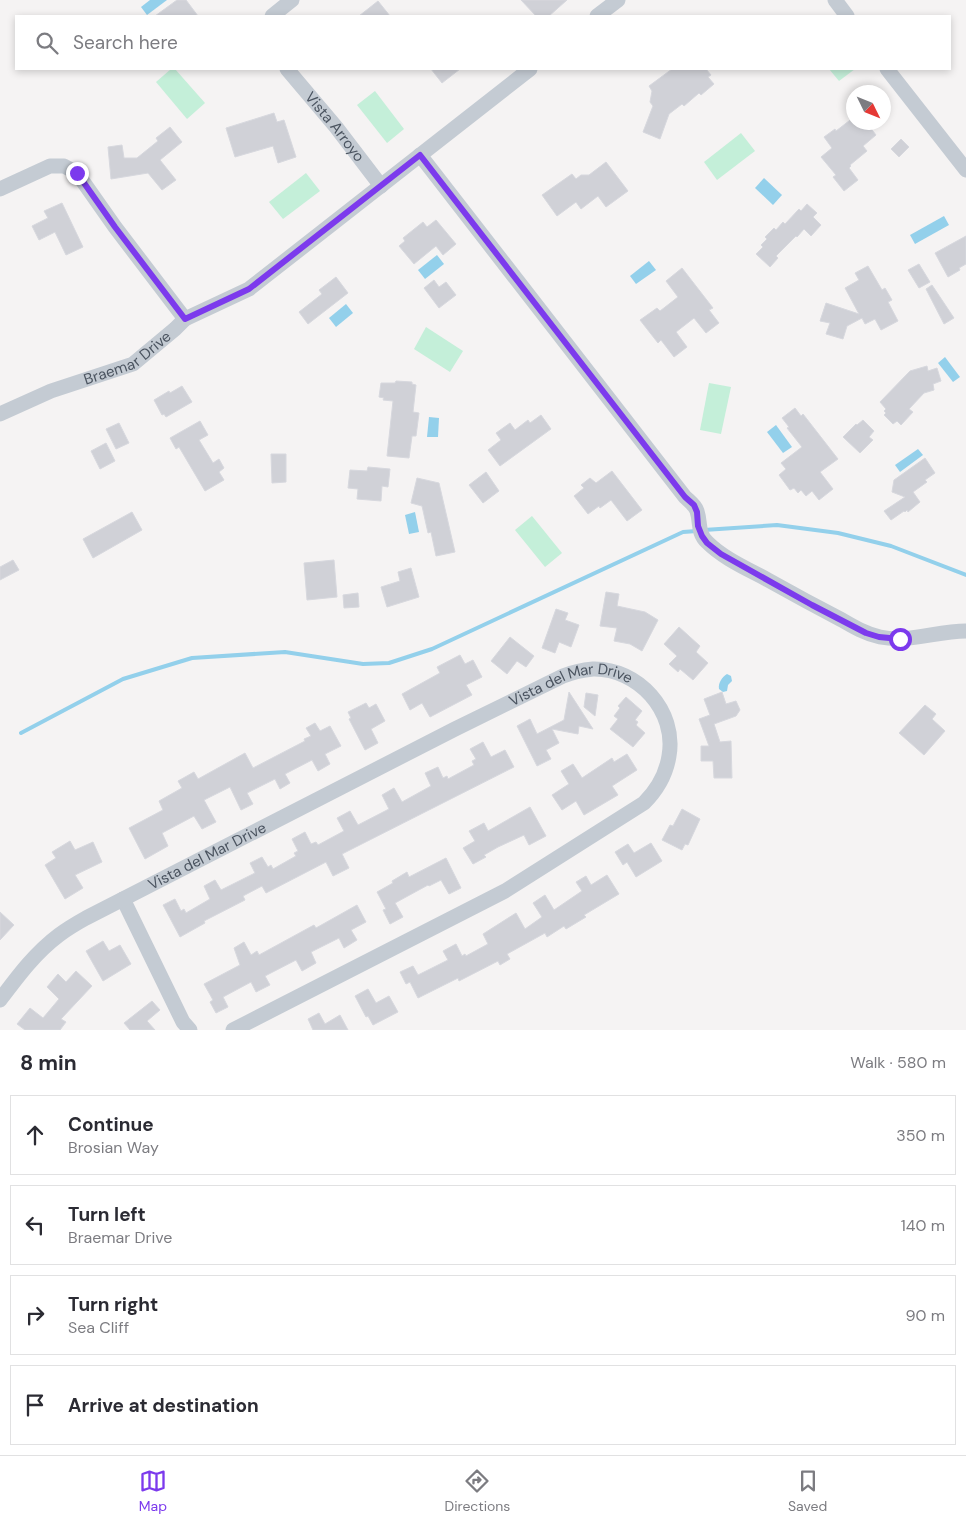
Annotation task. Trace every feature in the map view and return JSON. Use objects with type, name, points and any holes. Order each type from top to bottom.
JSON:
[{"type":"street","points":[[273,15],[292,0]]},
{"type":"street","points":[[598,15],[618,0]]},
{"type":"street","points":[[835,0],[846,15]]},
{"type":"street","name":"Vista Arroyo","points":[[288,70],[336,127],[381,186]]},
{"type":"street","name":"Braemar Drive","points":[[0,414],[51,391],[133,364],[185,319],[249,289],[529,70]]},
{"type":"street","points":[[888,70],[966,170]]},
{"type":"street","points":[[420,155],[685,497],[694,505],[700,530],[707,543],[721,554],[866,633],[879,637],[914,639],[949,632],[966,631]]},
{"type":"street","points":[[0,189],[50,166],[64,166],[77,173],[115,227],[185,319]]},
{"type":"street","name":"Vista del Mar Drive","points":[[0,1000],[25,966],[59,934],[86,918],[455,729],[563,676],[578,671],[594,669],[618,673],[633,680],[656,701],[666,722],[670,738],[670,754],[660,785],[644,803],[505,891],[233,1030]]},
{"type":"street","points":[[123,899],[183,1022],[190,1030]]},
{"type":"green space","points":[[170,70],[176,70],[205,103],[187,119],[156,82]]},
{"type":"green space","points":[[830,70],[854,70],[839,81]]},
{"type":"green space","points":[[375,91],[404,129],[387,143],[357,105]]},
{"type":"green space","points":[[741,133],[755,151],[717,180],[704,162]]},
{"type":"green space","points":[[306,173],[320,191],[283,219],[269,202]]},
{"type":"green space","points":[[426,327],[463,351],[450,372],[414,349]]},
{"type":"green space","points":[[709,383],[731,387],[721,434],[700,430]]},
{"type":"green space","points":[[532,516],[562,553],[545,567],[515,530]]},
{"type":"water","points":[[150,0],[167,0],[147,15],[141,7]]},
{"type":"water","points":[[764,178],[782,195],[773,205],[755,188]]},
{"type":"water","points":[[944,216],[949,225],[915,244],[910,235]]},
{"type":"water","points":[[437,255],[444,264],[425,279],[418,270]]},
{"type":"water","points":[[649,261],[656,270],[636,284],[630,276]]},
{"type":"water","points":[[346,304],[353,313],[336,327],[329,318]]},
{"type":"water","points":[[945,357],[960,377],[953,382],[938,363]]},
{"type":"water","points":[[429,417],[439,418],[438,437],[427,437]]},
{"type":"water","points":[[776,425],[792,447],[783,453],[767,432]]},
{"type":"water","points":[[918,449],[923,455],[900,472],[895,465]]},
{"type":"water","points":[[415,512],[419,532],[409,534],[405,515]]},
{"type":"water","points":[[727,674],[731,676],[732,681],[728,685],[727,691],[723,692],[719,689],[719,685],[722,678]]},
{"type":"building","points":[[177,0],[186,0],[197,15],[156,15]]},
{"type":"building","points":[[521,0],[567,0],[550,15],[535,15]]},
{"type":"building","points":[[378,1],[389,15],[360,15]]},
{"type":"building","points":[[432,70],[459,70],[442,83]]},
{"type":"building","points":[[671,70],[707,70],[711,75],[708,77],[714,84],[701,95],[699,93],[684,106],[682,104],[669,114],[660,139],[643,132],[653,106],[650,102],[652,91],[649,86]]},
{"type":"building","points":[[274,113],[277,122],[284,120],[296,157],[278,163],[273,146],[235,157],[226,128]]},
{"type":"building","points":[[846,123],[846,130],[872,130],[876,135],[863,146],[867,151],[850,165],[849,168],[858,180],[844,191],[833,177],[836,175],[821,157],[832,148],[824,137],[835,129],[836,131]]},
{"type":"building","points":[[170,127],[182,142],[160,160],[176,180],[162,190],[148,173],[111,179],[108,147],[122,145],[124,158],[137,158],[158,141],[156,138]]},
{"type":"building","points":[[901,139],[909,147],[899,157],[891,149]]},
{"type":"building","points":[[606,162],[628,191],[606,207],[598,196],[581,209],[576,202],[557,216],[542,195],[572,174],[576,179],[581,175],[589,175]]},
{"type":"building","points":[[62,203],[83,247],[66,255],[55,232],[39,240],[32,226],[48,218],[44,211]]},
{"type":"building","points":[[807,204],[817,213],[813,217],[821,225],[811,236],[804,229],[776,256],[778,258],[770,267],[756,254],[763,247],[761,245],[767,239],[765,237],[774,228],[776,230],[783,222],[785,224],[799,209],[801,211]]},
{"type":"building","points":[[436,220],[456,244],[443,255],[436,246],[414,264],[399,246],[405,241],[403,238],[423,222],[427,227]]},
{"type":"building","points":[[966,236],[966,264],[948,277],[935,253]]},
{"type":"building","points":[[919,264],[930,282],[919,288],[908,270]]},
{"type":"building","points":[[868,266],[882,290],[885,288],[892,300],[888,302],[898,321],[881,330],[875,319],[865,324],[862,318],[847,326],[843,339],[826,334],[830,323],[820,321],[826,303],[859,314],[845,288],[859,280],[855,273]]},
{"type":"building","points":[[682,268],[713,308],[709,310],[719,323],[706,333],[694,318],[676,332],[687,347],[674,357],[661,340],[658,343],[640,320],[657,308],[660,311],[678,297],[666,281]]},
{"type":"building","points":[[336,277],[348,293],[308,324],[299,312],[322,294],[319,290]]},
{"type":"building","points":[[434,280],[439,287],[446,282],[456,295],[439,308],[424,288]]},
{"type":"building","points":[[932,285],[954,318],[944,324],[926,289]]},
{"type":"building","points":[[927,366],[928,371],[937,368],[941,381],[933,384],[934,390],[924,393],[909,409],[913,412],[901,425],[897,421],[893,424],[884,415],[886,409],[880,402],[910,371]]},
{"type":"building","points":[[396,381],[412,382],[412,384],[416,385],[413,412],[419,413],[416,436],[412,436],[409,458],[387,456],[393,401],[383,400],[384,398],[379,397],[381,383],[395,383]]},
{"type":"building","points":[[182,386],[192,402],[166,417],[164,414],[162,415],[154,400]]},
{"type":"building","points":[[795,408],[801,416],[803,414],[838,459],[820,472],[833,489],[819,500],[812,491],[806,496],[801,490],[798,493],[794,488],[790,490],[779,475],[786,469],[781,463],[802,447],[787,428],[789,427],[782,418]]},
{"type":"building","points":[[541,415],[551,429],[500,466],[488,450],[501,440],[496,433],[510,423],[515,430],[528,420],[530,423]]},
{"type":"building","points":[[863,420],[874,431],[869,437],[873,440],[860,453],[843,437]]},
{"type":"building","points":[[200,421],[208,435],[199,440],[213,463],[219,459],[224,468],[219,472],[224,480],[205,491],[179,447],[176,449],[170,438]]},
{"type":"building","points":[[119,423],[129,443],[116,449],[106,429]]},
{"type":"building","points":[[106,443],[115,461],[100,469],[91,451]]},
{"type":"building","points":[[271,454],[286,454],[286,482],[272,483]]},
{"type":"building","points":[[925,458],[935,473],[925,480],[927,482],[913,492],[920,502],[908,512],[907,510],[904,511],[891,520],[884,511],[905,497],[892,492],[894,480]]},
{"type":"building","points":[[368,467],[390,469],[388,487],[382,486],[381,501],[357,499],[358,489],[348,488],[350,470],[367,471]]},
{"type":"building","points":[[612,471],[642,510],[627,521],[611,500],[588,514],[574,496],[584,488],[581,485],[590,478],[596,483]]},
{"type":"building","points":[[486,472],[499,491],[483,503],[469,485]]},
{"type":"building","points":[[417,478],[439,483],[455,552],[436,556],[431,532],[428,533],[422,506],[411,503]]},
{"type":"building","points":[[132,512],[142,530],[93,558],[83,539]]},
{"type":"building","points":[[13,560],[19,570],[0,580],[0,567]]},
{"type":"building","points":[[334,560],[337,597],[307,600],[304,563]]},
{"type":"building","points":[[411,568],[419,597],[387,607],[381,587],[400,581],[398,572]]},
{"type":"building","points":[[606,592],[619,594],[617,606],[645,612],[658,620],[642,651],[630,644],[614,641],[617,628],[600,626]]},
{"type":"building","points":[[358,593],[359,607],[344,608],[343,595]]},
{"type":"building","points":[[556,609],[568,613],[565,620],[579,625],[571,647],[559,642],[555,653],[542,648]]},
{"type":"building","points":[[679,627],[700,646],[696,652],[708,663],[693,680],[680,669],[678,672],[669,664],[677,656],[664,644]]},
{"type":"building","points":[[510,637],[534,656],[526,667],[517,661],[507,674],[491,661]]},
{"type":"building","points":[[460,655],[465,664],[473,660],[482,677],[466,685],[472,695],[430,717],[422,703],[410,710],[402,694],[440,673],[437,667]]},
{"type":"building","points":[[569,692],[593,729],[579,726],[578,734],[552,729],[559,743],[546,750],[551,759],[537,766],[517,726],[530,719],[537,734],[564,720]]},
{"type":"building","points":[[722,692],[726,704],[736,701],[740,710],[736,716],[714,724],[720,742],[731,741],[732,778],[714,778],[713,761],[701,761],[701,746],[709,746],[699,719],[710,715],[704,699]]},
{"type":"building","points":[[586,693],[598,695],[595,716],[584,707]]},
{"type":"building","points":[[626,697],[642,711],[635,720],[638,722],[636,725],[645,733],[633,747],[610,729],[618,719],[614,716],[620,708],[618,706]]},
{"type":"building","points":[[366,703],[369,708],[376,704],[385,721],[371,729],[378,743],[365,750],[349,719],[351,718],[348,712]]},
{"type":"building","points":[[925,705],[936,714],[932,719],[945,731],[924,755],[899,733]]},
{"type":"building","points":[[315,723],[320,731],[330,726],[341,746],[325,754],[330,764],[318,771],[312,760],[285,774],[290,783],[280,789],[275,779],[247,793],[253,804],[241,810],[230,787],[204,800],[216,822],[202,829],[194,816],[162,833],[168,846],[145,859],[129,828],[163,810],[159,801],[182,788],[178,781],[194,772],[198,779],[245,753],[253,768],[305,741],[304,739],[311,736],[306,728]]},
{"type":"building","points":[[483,742],[491,757],[505,750],[514,767],[342,854],[349,868],[333,876],[326,862],[266,893],[262,886],[243,896],[245,900],[204,921],[205,923],[180,937],[163,905],[175,899],[181,911],[184,909],[186,913],[210,899],[204,886],[215,880],[221,890],[255,873],[250,863],[262,857],[268,867],[271,865],[273,869],[296,856],[294,853],[298,851],[292,839],[305,832],[311,844],[316,842],[318,845],[344,831],[337,818],[350,811],[358,825],[389,809],[382,795],[394,788],[402,802],[431,786],[425,773],[438,767],[443,778],[447,776],[448,779],[474,765],[472,761],[476,759],[470,749]]},
{"type":"building","points":[[627,754],[637,770],[612,786],[618,795],[584,815],[576,801],[562,810],[552,795],[569,784],[561,771],[573,764],[582,778],[612,758],[614,762]]},
{"type":"building","points":[[530,807],[546,836],[529,845],[524,835],[498,847],[484,855],[486,857],[473,864],[463,848],[475,841],[469,831],[484,823],[488,831]]},
{"type":"building","points":[[682,809],[700,819],[688,845],[685,844],[682,850],[662,840],[670,825],[673,826]]},
{"type":"building","points":[[70,841],[75,850],[93,842],[102,862],[75,875],[83,888],[65,899],[45,865],[56,858],[52,852]]},
{"type":"building","points":[[651,843],[662,861],[636,877],[627,862],[623,865],[615,852],[628,844],[634,853]]},
{"type":"building","points":[[446,858],[461,888],[449,894],[441,880],[428,885],[395,903],[403,917],[390,924],[383,910],[386,909],[377,892],[407,872],[409,877]]},
{"type":"building","points":[[607,875],[619,894],[584,915],[586,917],[566,929],[564,926],[547,937],[545,933],[507,954],[510,959],[500,965],[498,961],[459,981],[458,978],[418,998],[410,982],[406,984],[400,972],[413,966],[418,975],[448,960],[443,951],[456,944],[462,956],[465,954],[466,956],[488,944],[483,934],[516,913],[525,929],[542,917],[533,903],[545,895],[554,910],[582,891],[576,882],[586,876],[591,885]]},
{"type":"building","points":[[357,905],[366,922],[351,930],[357,940],[344,948],[339,938],[311,952],[316,963],[302,971],[296,960],[265,976],[270,985],[256,992],[251,982],[223,997],[228,1007],[216,1013],[210,1002],[213,1000],[204,984],[240,965],[234,948],[244,942],[251,955],[257,951],[259,955],[314,925],[316,928]]},
{"type":"building","points":[[0,912],[14,925],[0,940]]},
{"type":"building","points":[[103,941],[109,951],[120,945],[131,964],[103,981],[86,951]]},
{"type":"building","points":[[76,971],[92,986],[61,1019],[66,1022],[60,1030],[25,1030],[17,1024],[30,1008],[43,1018],[59,999],[47,987],[58,974],[66,982]]},
{"type":"building","points":[[368,989],[376,1003],[389,996],[398,1012],[373,1025],[368,1016],[366,1017],[355,996]]},
{"type":"building","points":[[152,1001],[160,1010],[147,1021],[155,1030],[130,1030],[124,1023]]},
{"type":"building","points":[[319,1013],[325,1024],[340,1015],[348,1030],[313,1030],[308,1019]]},
{"type":"waterway","points":[[704,530],[777,525],[838,533],[891,546],[966,575]]},
{"type":"waterway","points":[[21,733],[123,679],[192,658],[285,652],[363,664],[389,663],[432,649],[683,532],[697,531]]},
{"type":"route","points":[[77,173],[115,227],[185,319],[249,289],[420,155],[685,497],[694,505],[697,512],[698,526],[707,543],[721,554],[866,633],[879,637],[900,639]]}]
